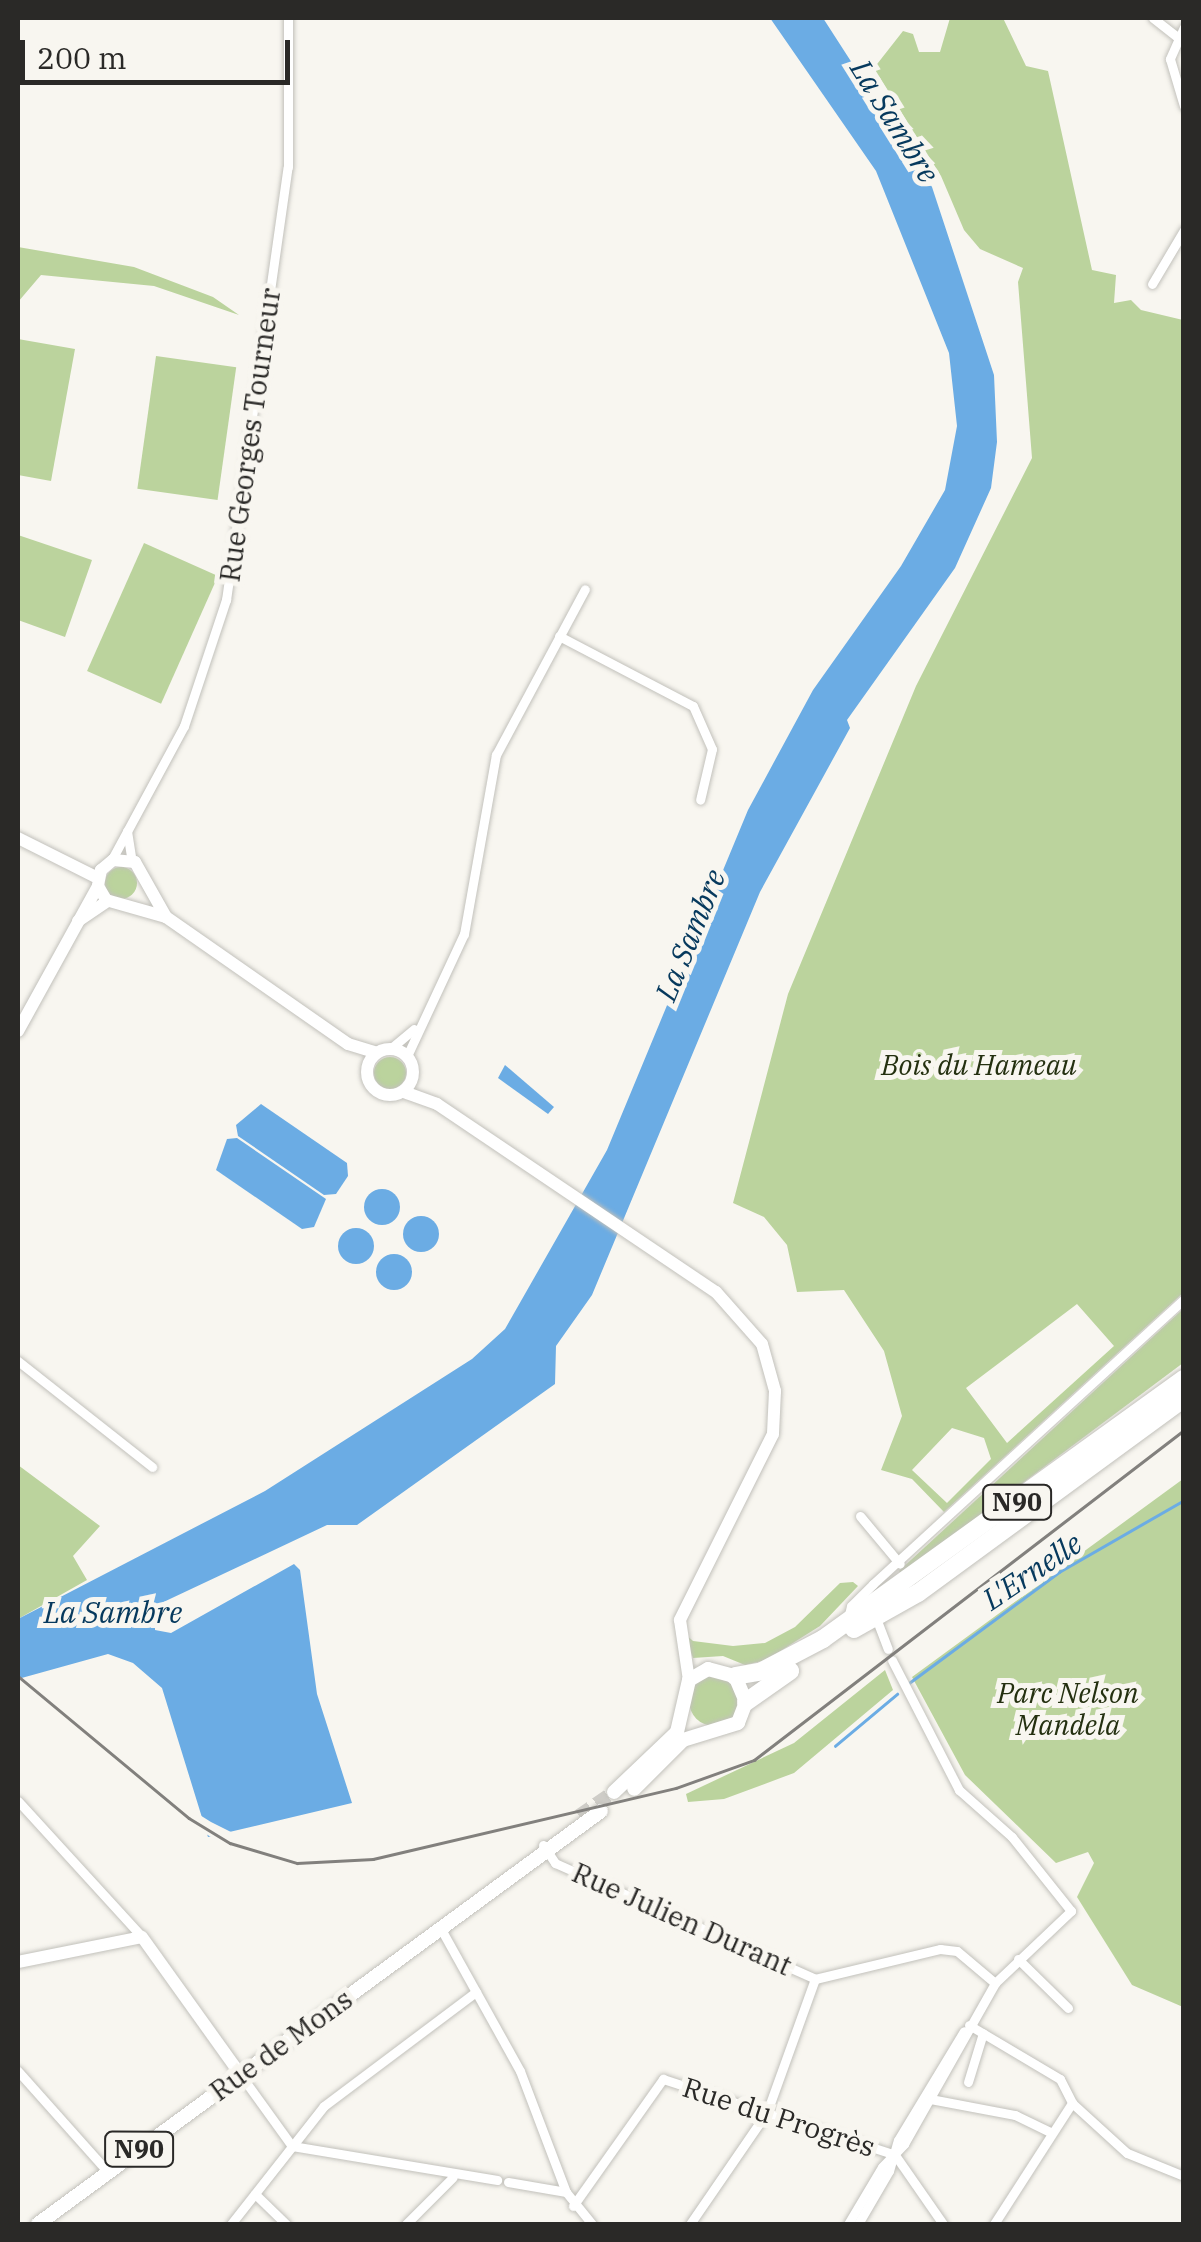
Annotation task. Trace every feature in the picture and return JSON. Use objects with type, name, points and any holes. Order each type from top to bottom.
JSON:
[{"type":"highway","name":"N90","points":[[736,1676],[792,1657],[875,1609],[896,1578],[1184,1378]]},
{"type":"highway","name":"N90","points":[[746,1702],[1184,1398]]},
{"type":"main road","points":[[614,1792],[668,1744],[695,1675]]},
{"type":"main road","name":"N90","points":[[695,1675],[736,1676]]},
{"type":"main road","points":[[736,1676],[746,1702]]},
{"type":"main road","name":"N90","points":[[634,1789],[683,1740],[732,1728],[746,1702]]},
{"type":"main road","points":[[682,1707],[691,1724],[708,1733]]},
{"type":"main road","name":"Rue de Mons","points":[[544,1848],[601,1810]]},
{"type":"main road","name":"Rue de Mons","points":[[38,2224],[525,1866],[578,1816]]},
{"type":"street","name":"Rue Georges Tourneur","points":[[111,861],[198,693],[226,600],[288,167],[288,18]]},
{"type":"street","points":[[1153,18],[1180,32],[1170,73],[1184,106]]},
{"type":"street","points":[[1152,284],[1184,230]]},
{"type":"street","points":[[436,1104],[413,1077],[407,1056],[416,1027],[464,934],[496,754],[585,590]]},
{"type":"street","points":[[560,636],[693,706],[712,749],[700,800]]},
{"type":"street","points":[[127,831],[132,861],[144,874],[144,888],[166,917]]},
{"type":"street","points":[[18,838],[98,882],[108,901]]},
{"type":"street","points":[[18,1031],[111,861],[132,861]]},
{"type":"street","points":[[132,903],[144,888]]},
{"type":"street","points":[[78,920],[108,901],[132,903],[166,917],[348,1044],[368,1067],[377,1092],[404,1092],[436,1104],[744,1316],[762,1344],[775,1391],[768,1449],[680,1620],[684,1658],[695,1675]]},
{"type":"street","points":[[368,1067],[416,1027]]},
{"type":"street","points":[[348,1044],[407,1056]]},
{"type":"street","points":[[404,1092],[413,1077]]},
{"type":"street","points":[[848,1622],[850,1606],[880,1581],[896,1578],[900,1564],[1184,1299]]},
{"type":"street","points":[[18,1361],[152,1467]]},
{"type":"street","points":[[860,1516],[900,1564]]},
{"type":"street","points":[[858,2224],[926,2098],[995,1983],[1072,1911],[1012,1837],[959,1790],[890,1655],[875,1609],[880,1581]]},
{"type":"street","points":[[18,1801],[142,1937],[292,2146],[452,2177],[496,2180]]},
{"type":"street","name":"Rue Julien Durant","points":[[544,1848],[555,1863],[815,1979],[940,1948],[957,1951],[995,1983]]},
{"type":"street","points":[[441,1928],[520,2070],[573,2206],[592,2224]]},
{"type":"street","points":[[22,1958],[142,1937]]},
{"type":"street","points":[[1018,1960],[1068,2008]]},
{"type":"street","points":[[690,2224],[767,2112],[815,1979]]},
{"type":"street","points":[[231,2224],[324,2106],[476,1992]]},
{"type":"street","points":[[969,2025],[1048,2070],[1072,2103],[1127,2153],[1180,2176]]},
{"type":"street","points":[[968,2082],[984,2033]]},
{"type":"street","points":[[18,2071],[108,2172]]},
{"type":"street","name":"Rue du Progrès","points":[[573,2206],[663,2079],[895,2154]]},
{"type":"street","points":[[926,2098],[1015,2115],[1052,2132]]},
{"type":"street","points":[[994,2224],[1072,2103]]},
{"type":"street","points":[[848,2224],[895,2154]]},
{"type":"street","points":[[895,2154],[944,2224]]},
{"type":"street","points":[[406,2224],[452,2177]]},
{"type":"street","points":[[508,2182],[566,2192]]},
{"type":"street","points":[[255,2194],[286,2224]]},
{"type":"green space","name":"Bois du Hameau","points":[[950,18],[1003,18],[1026,66],[1048,71],[1092,270],[1116,275],[1114,303],[1131,300],[1141,310],[1183,320],[1184,1292],[944,1512],[912,1479],[881,1470],[902,1416],[884,1351],[844,1290],[797,1292],[787,1245],[764,1217],[733,1203],[788,994],[916,686],[1032,458],[1018,282],[1023,268],[980,249],[964,230],[941,176],[874,68],[903,31],[913,34],[919,52],[940,52]],"holes":[[[1077,1304],[1114,1346],[1007,1443],[966,1388]],[[952,1428],[984,1438],[991,1459],[947,1503],[912,1470]]]},
{"type":"green space","points":[[18,247],[134,267],[213,297],[239,315],[154,286],[41,275],[18,302]]},
{"type":"green space","points":[[18,339],[75,349],[51,481],[18,475]]},
{"type":"green space","points":[[156,356],[236,367],[218,500],[137,489]]},
{"type":"green space","points":[[18,535],[92,560],[65,637],[18,620]]},
{"type":"green space","points":[[144,543],[218,576],[161,704],[87,671]]},
{"type":"green space","points":[[121,867],[132,872],[137,883],[132,894],[121,899],[110,894],[105,883],[110,872]]},
{"type":"green space","points":[[390,1057],[401,1062],[406,1073],[401,1084],[390,1089],[379,1084],[374,1073],[379,1062]]},
{"type":"green space","points":[[1183,1309],[1183,1363],[901,1574],[899,1571]]},
{"type":"green space","points":[[18,1465],[100,1526],[73,1556],[87,1580],[18,1619]]},
{"type":"green space","name":"Parc Nelson Mandela","points":[[1183,1479],[1183,2007],[1132,1985],[1077,1897],[1094,1863],[1088,1852],[1056,1863],[965,1775],[912,1677]]},
{"type":"green space","points":[[853,1582],[858,1586],[820,1626],[766,1660],[745,1665],[723,1656],[693,1658],[684,1633],[693,1641],[733,1646],[765,1643],[795,1627],[840,1583]]},
{"type":"green space","points":[[885,1670],[893,1690],[794,1773],[724,1799],[688,1802],[686,1794],[794,1743]]},
{"type":"green space","points":[[714,1676],[731,1684],[739,1701],[731,1718],[714,1726],[697,1718],[689,1701],[697,1684]]},
{"type":"water","name":"La Sambre","points":[[770,18],[823,18],[932,187],[994,375],[997,442],[991,488],[955,568],[847,720],[850,728],[760,892],[592,1295],[556,1346],[555,1384],[357,1525],[327,1525],[155,1606],[155,1630],[171,1633],[294,1564],[300,1570],[317,1694],[352,1803],[208,1837],[162,1688],[133,1663],[108,1654],[18,1679],[18,1619],[265,1491],[472,1359],[505,1329],[607,1150],[748,810],[813,690],[901,566],[945,490],[957,426],[949,353],[876,171]]},
{"type":"water","points":[[505,1065],[554,1107],[548,1114],[498,1078]]},
{"type":"water","points":[[261,1104],[347,1163],[348,1176],[336,1194],[324,1195],[238,1136],[236,1125]]},
{"type":"water","points":[[237,1138],[326,1199],[314,1227],[302,1229],[216,1170],[227,1139]]},
{"type":"water","points":[[382,1189],[395,1194],[400,1207],[395,1220],[382,1225],[369,1220],[364,1207],[369,1194]]},
{"type":"water","points":[[421,1216],[434,1221],[439,1234],[434,1247],[421,1252],[408,1247],[403,1234],[408,1221]]},
{"type":"water","points":[[356,1228],[369,1233],[374,1246],[369,1259],[356,1264],[343,1259],[338,1246],[343,1233]]},
{"type":"water","points":[[394,1254],[407,1259],[412,1272],[407,1285],[394,1290],[381,1285],[376,1272],[381,1259]]},
{"type":"pier","points":[[195,1812],[237,1835],[216,1840],[201,1831]]},
{"type":"waterway","name":"L'Ernelle","points":[[909,1683],[1059,1572],[1184,1500]]},
{"type":"waterway","name":"L'Ernelle","points":[[835,1746],[897,1694]]},
{"type":"tunnel","points":[[579,1816],[614,1792]]},
{"type":"tram line","points":[[18,1676],[189,1818],[230,1843],[297,1863],[373,1859],[676,1788],[754,1760],[1184,1430]]}]
